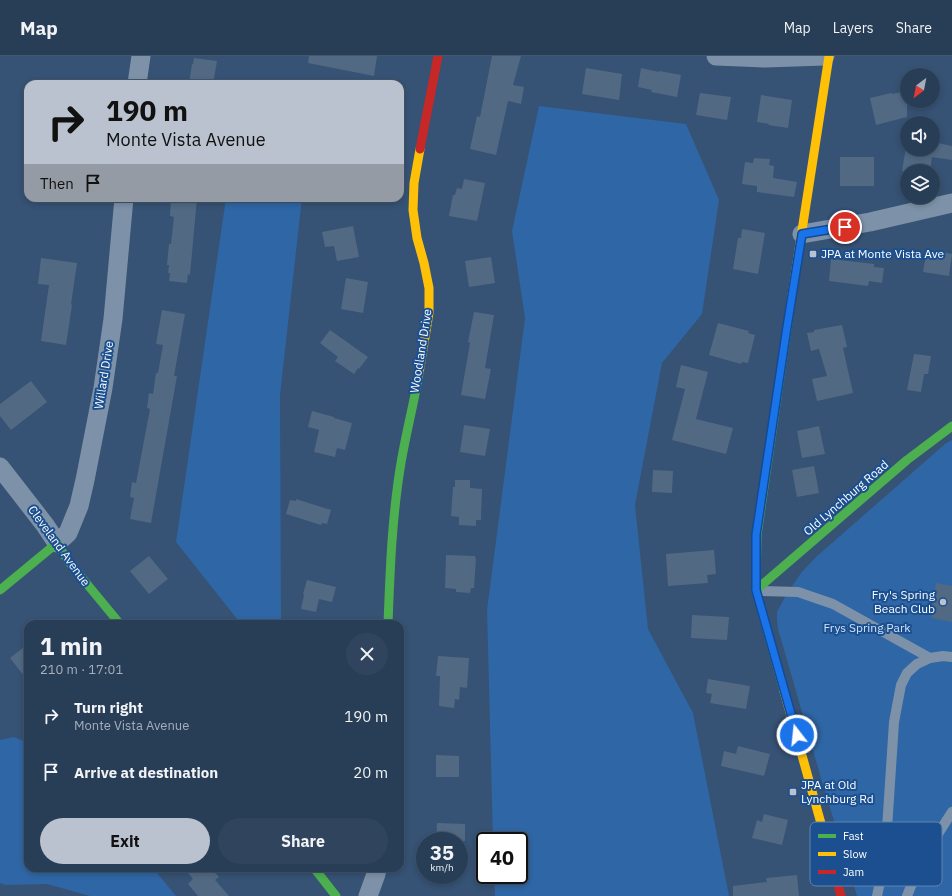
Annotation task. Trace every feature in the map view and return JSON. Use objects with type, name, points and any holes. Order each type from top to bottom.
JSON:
[{"type":"street","points":[[138,80],[141,56]]},
{"type":"street","name":"Woodland Drive","points":[[388,620],[390,562],[397,491],[429,313],[429,288],[417,238],[413,210],[414,183],[438,56]]},
{"type":"street","points":[[716,56],[765,58],[825,56]]},
{"type":"street","points":[[820,822],[756,590],[756,535],[829,56]]},
{"type":"street","name":"Willard Drive","points":[[57,543],[68,533],[79,506],[87,472],[103,388],[113,319],[124,202]]},
{"type":"street","points":[[802,234],[870,222],[952,203]]},
{"type":"street","name":"Old Lynchburg Road","points":[[756,590],[907,460],[952,426]]},
{"type":"street","name":"Cleveland Avenue","points":[[0,467],[45,525],[68,562],[117,620]]},
{"type":"street","points":[[0,590],[57,543]]},
{"type":"street","points":[[317,872],[336,896]]},
{"type":"street","points":[[368,896],[376,872]]},
{"type":"street","points":[[838,886],[841,896]]},
{"type":"lane","points":[[756,590],[798,592],[833,604],[930,658]]},
{"type":"lane","points":[[887,822],[894,722],[901,685],[908,673],[917,664],[930,658],[943,656],[952,657]]},
{"type":"lane","points":[[942,828],[952,812]]},
{"type":"lane","points":[[877,896],[879,886]]},
{"type":"lane","points":[[907,896],[911,886]]},
{"type":"green space","points":[[539,106],[686,124],[719,200],[702,314],[662,363],[635,505],[648,629],[693,713],[729,896],[495,896],[494,884],[528,884],[528,832],[493,832],[487,610],[525,318],[512,231]]},
{"type":"green space","points":[[225,202],[302,202],[280,395],[281,620],[238,620],[176,542]]},
{"type":"green space","name":"Frys Spring Park","points":[[952,440],[952,896],[857,896],[854,886],[942,886],[942,822],[834,822],[778,629],[777,612],[786,595],[801,573],[816,557],[945,444]]},
{"type":"green space","points":[[14,737],[24,741],[24,872],[156,872],[176,896],[90,896],[47,884],[6,885],[0,883],[0,740]]},
{"type":"building","points":[[309,56],[377,56],[374,76],[308,63]]},
{"type":"building","points":[[492,56],[521,56],[513,85],[524,87],[521,104],[508,101],[496,155],[470,149],[477,116],[480,117]]},
{"type":"building","points":[[194,58],[217,61],[214,80],[190,80]]},
{"type":"building","points":[[586,68],[622,74],[619,100],[582,94]]},
{"type":"building","points":[[641,68],[681,75],[677,97],[651,92],[652,90],[638,87]]},
{"type":"building","points":[[900,92],[900,108],[907,108],[907,116],[900,116],[900,119],[876,125],[870,98]]},
{"type":"building","points":[[700,93],[731,97],[727,120],[696,115]]},
{"type":"building","points":[[761,95],[792,100],[788,128],[757,122]]},
{"type":"building","points":[[940,143],[952,146],[952,160],[932,157],[931,164],[903,164],[904,156],[940,156]]},
{"type":"building","points":[[840,157],[874,157],[874,186],[840,186]]},
{"type":"building","points":[[754,158],[770,159],[769,165],[774,166],[773,178],[797,182],[794,197],[757,192],[757,186],[742,184],[745,162],[753,163]]},
{"type":"building","points":[[464,179],[485,183],[477,221],[449,216],[453,195],[455,195],[457,188],[462,189]]},
{"type":"building","points":[[171,202],[197,202],[190,275],[188,274],[187,283],[169,281],[169,265],[167,265],[174,217],[170,216]]},
{"type":"building","points":[[353,226],[359,257],[337,261],[334,246],[325,247],[322,232]]},
{"type":"building","points":[[742,229],[765,233],[758,274],[733,269],[738,238],[741,238]]},
{"type":"building","points":[[927,249],[952,254],[949,276],[923,272]]},
{"type":"building","points":[[491,257],[495,283],[469,287],[465,261]]},
{"type":"building","points":[[41,258],[77,263],[66,345],[41,341],[49,285],[38,284]]},
{"type":"building","points":[[831,259],[874,264],[874,267],[884,268],[882,283],[869,281],[868,286],[829,281]]},
{"type":"building","points":[[346,278],[368,282],[363,313],[341,309]]},
{"type":"building","points":[[162,310],[185,314],[174,376],[177,376],[151,523],[130,519],[134,498],[130,497],[132,482],[136,483],[150,409],[147,408],[149,393],[153,394],[156,373],[158,373],[163,345],[156,344]]},
{"type":"building","points":[[474,312],[494,315],[485,368],[491,369],[485,399],[461,395],[470,343],[468,342]]},
{"type":"building","points":[[718,323],[749,331],[748,333],[755,335],[748,363],[742,362],[741,364],[709,355]]},
{"type":"building","points":[[842,325],[847,347],[843,348],[853,393],[817,401],[812,379],[827,376],[819,349],[811,351],[807,333],[814,332],[814,330]]},
{"type":"building","points":[[330,330],[368,357],[354,374],[335,361],[338,357],[320,343]]},
{"type":"building","points":[[914,354],[931,356],[928,374],[924,374],[921,392],[907,390]]},
{"type":"building","points":[[681,365],[708,372],[696,419],[733,428],[726,454],[672,440],[685,389],[676,387]]},
{"type":"building","points":[[31,381],[47,402],[11,430],[0,416],[0,404]]},
{"type":"building","points":[[312,411],[352,423],[345,450],[337,448],[335,457],[314,452],[319,430],[308,427]]},
{"type":"building","points":[[464,425],[490,429],[485,456],[460,452]]},
{"type":"building","points":[[819,426],[825,454],[802,458],[797,431]]},
{"type":"building","points":[[814,466],[819,493],[797,497],[792,470]]},
{"type":"building","points":[[653,470],[673,471],[672,493],[652,492]]},
{"type":"building","points":[[455,480],[470,480],[470,488],[482,489],[481,520],[476,520],[476,526],[459,525],[459,517],[451,516],[453,487],[455,487]]},
{"type":"building","points":[[296,499],[331,510],[327,524],[322,523],[321,525],[286,514],[290,500],[296,501]]},
{"type":"building","points":[[714,550],[716,574],[707,575],[708,583],[668,586],[666,554]]},
{"type":"building","points":[[446,555],[475,556],[474,588],[471,588],[470,593],[456,592],[456,589],[445,588]]},
{"type":"building","points":[[149,556],[168,579],[149,594],[130,571]]},
{"type":"building","points":[[307,580],[336,587],[332,602],[319,599],[316,612],[301,609]]},
{"type":"building","name":"Fry's Spring Beach Club","points":[[936,583],[952,586],[952,622],[931,618]]},
{"type":"building","points":[[692,615],[729,617],[727,640],[691,638]]},
{"type":"building","points":[[24,647],[24,676],[10,658]]},
{"type":"building","points":[[438,656],[469,658],[467,688],[460,687],[459,700],[455,699],[454,708],[439,706],[440,676],[436,676]]},
{"type":"building","points":[[708,679],[750,686],[746,709],[710,703],[712,694],[706,693]]},
{"type":"building","points":[[738,746],[770,754],[764,776],[721,766],[724,751],[736,754]]},
{"type":"building","points":[[436,755],[459,756],[459,777],[436,777]]},
{"type":"building","points":[[764,814],[788,820],[782,845],[752,838],[757,820],[762,822]]},
{"type":"building","points":[[437,823],[465,824],[465,832],[436,832]]},
{"type":"building","points":[[187,872],[215,872],[219,877],[215,880],[229,896],[198,896],[188,884],[193,879]]},
{"type":"building","points":[[797,875],[799,896],[733,896],[733,886],[767,882],[766,878]]},
{"type":"traffic: fast","points":[[784,691],[756,590],[757,535],[792,295]]},
{"type":"traffic: fast","points":[[388,620],[395,503],[403,452],[419,373]]},
{"type":"traffic: fast","points":[[756,590],[907,460],[952,426]]},
{"type":"traffic: fast","points":[[0,590],[57,543],[68,561],[117,620]]},
{"type":"traffic: fast","points":[[317,872],[336,896]]},
{"type":"traffic: slow","points":[[792,295],[829,56]]},
{"type":"traffic: slow","points":[[419,373],[429,313],[429,288],[417,238],[413,210],[414,183],[420,149]]},
{"type":"traffic: slow","points":[[784,691],[821,822]]},
{"type":"traffic: jam","points":[[420,149],[438,56]]},
{"type":"traffic: jam","points":[[838,886],[841,896]]},
{"type":"place","name":"JPA at Monte Vista Ave","points":[[813,254]]},
{"type":"place","name":"Fry's Spring Beach Club","points":[[943,602]]},
{"type":"place","name":"JPA at Old Lynchburg Rd","points":[[793,792]]},
{"type":"route","points":[[797,735],[756,590],[756,535],[802,234],[845,227]]}]
